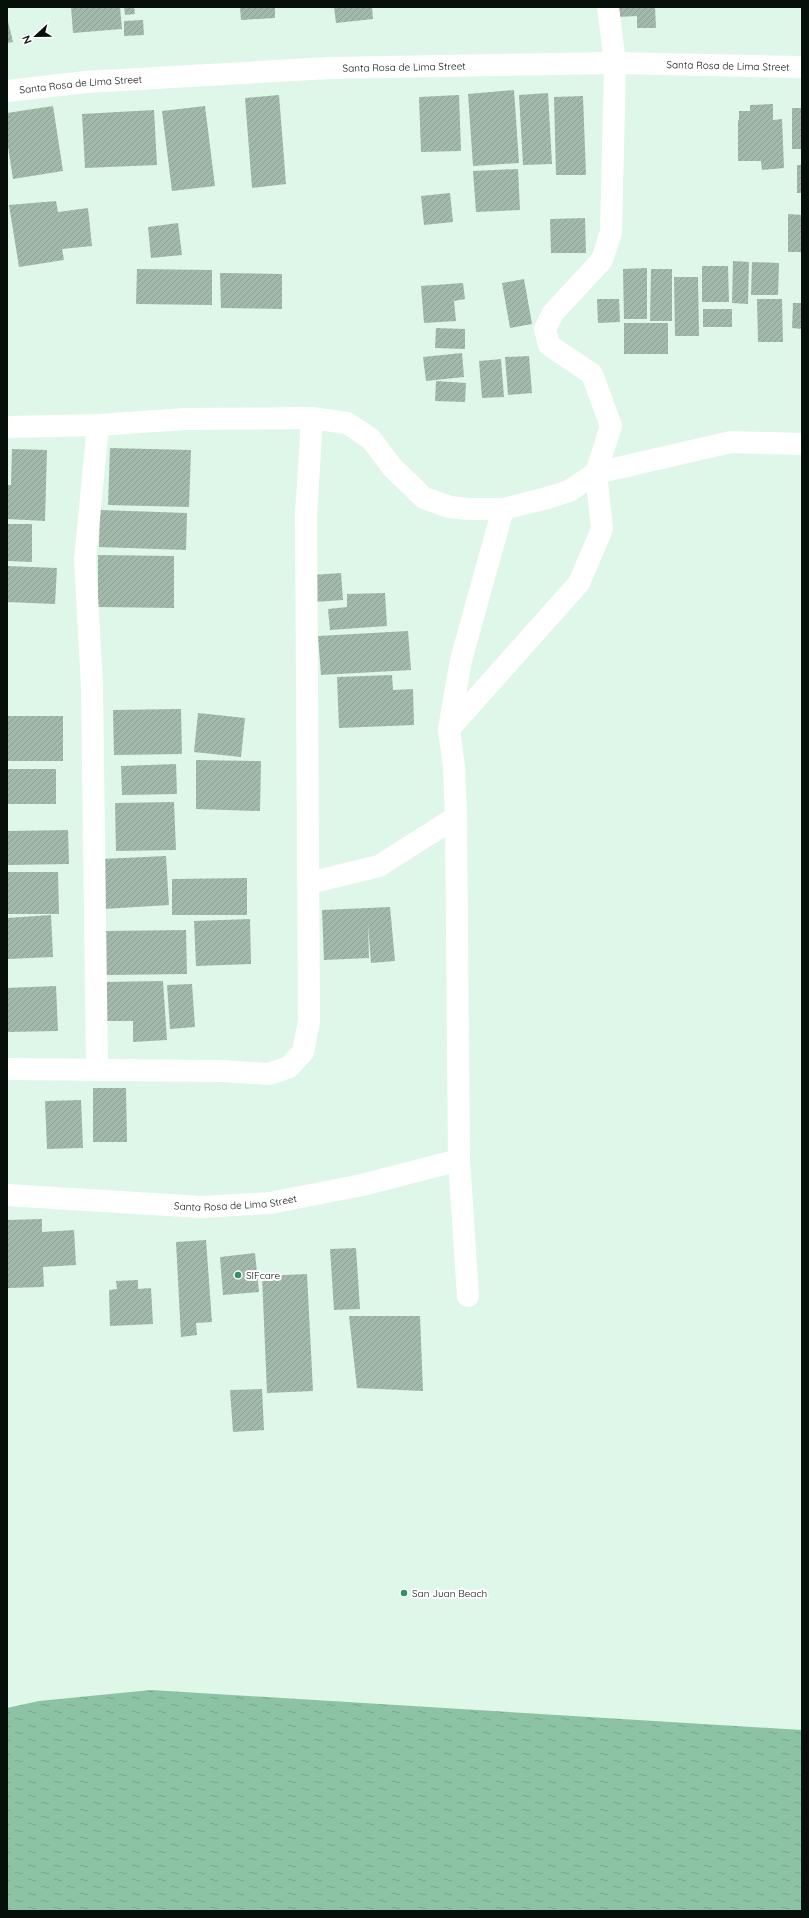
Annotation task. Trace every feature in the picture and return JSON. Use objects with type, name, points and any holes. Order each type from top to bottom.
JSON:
[{"type":"street","points":[[449,729],[579,583],[602,529],[596,473],[611,426],[592,374],[549,345],[545,329],[553,313],[602,260],[611,232],[615,63],[608,7]]},
{"type":"street","name":"Santa Rosa de Lima Street","points":[[7,91],[86,82],[329,68],[615,63],[802,67]]},
{"type":"street","points":[[7,427],[98,425],[185,419],[312,418],[347,423],[371,439],[392,468],[424,498],[450,507],[468,509],[503,509],[569,492],[596,473],[731,442],[802,444]]},
{"type":"street","points":[[7,1069],[221,1071],[269,1074],[289,1067],[303,1052],[309,1021],[306,515],[312,418]]},
{"type":"street","points":[[97,1069],[92,686],[85,560],[98,425]]},
{"type":"street","points":[[468,1296],[459,1160],[456,817],[454,767],[449,729],[461,660],[503,509]]},
{"type":"street","points":[[309,883],[379,866],[456,817]]},
{"type":"street","name":"Santa Rosa de Lima Street","points":[[7,1195],[202,1207],[270,1204],[362,1185],[459,1160]]},
{"type":"water","points":[[151,1690],[802,1730],[802,1911],[7,1911],[7,1708],[39,1701]]},
{"type":"building","points":[[71,7],[120,7],[122,29],[73,33]]},
{"type":"building","points":[[124,7],[134,7],[135,14],[125,15]]},
{"type":"building","points":[[240,7],[275,7],[275,18],[241,20]]},
{"type":"building","points":[[334,7],[372,7],[373,19],[336,23]]},
{"type":"building","points":[[617,7],[655,7],[656,28],[637,28],[637,16],[618,17]]},
{"type":"building","points":[[7,17],[13,42],[7,43]]},
{"type":"building","points":[[143,20],[144,35],[124,36],[124,21]]},
{"type":"building","points":[[514,90],[519,163],[473,166],[468,94]]},
{"type":"building","points":[[548,93],[552,164],[523,165],[519,95]]},
{"type":"building","points":[[279,95],[286,184],[252,188],[245,98]]},
{"type":"building","points":[[459,95],[461,151],[421,152],[419,97]]},
{"type":"building","points":[[583,96],[586,175],[556,175],[554,97]]},
{"type":"building","points":[[773,104],[773,120],[782,119],[784,168],[762,170],[761,161],[738,161],[739,111],[750,111],[750,105]]},
{"type":"building","points":[[53,106],[63,171],[13,179],[7,140],[7,113]]},
{"type":"building","points":[[205,106],[215,186],[172,191],[162,111]]},
{"type":"building","points":[[792,108],[802,108],[802,149],[792,149]]},
{"type":"building","points":[[154,110],[157,165],[85,168],[82,114]]},
{"type":"building","points":[[797,165],[802,165],[802,193],[797,193]]},
{"type":"building","points":[[518,169],[520,210],[476,212],[473,171]]},
{"type":"building","points":[[450,193],[453,222],[424,225],[421,196]]},
{"type":"building","points":[[56,201],[58,212],[88,208],[92,246],[62,249],[64,260],[19,267],[9,205]]},
{"type":"building","points":[[788,214],[802,215],[802,252],[788,252]]},
{"type":"building","points":[[585,218],[586,253],[551,253],[550,219]]},
{"type":"building","points":[[178,223],[182,255],[151,258],[148,227]]},
{"type":"building","points":[[733,261],[749,262],[748,304],[732,303]]},
{"type":"building","points":[[752,262],[779,263],[778,295],[751,295]]},
{"type":"building","points":[[702,266],[728,266],[729,302],[702,302]]},
{"type":"building","points":[[647,268],[647,319],[624,319],[623,269]]},
{"type":"building","points":[[137,269],[212,270],[212,305],[136,304]]},
{"type":"building","points":[[651,269],[672,269],[672,321],[650,321]]},
{"type":"building","points":[[220,273],[282,274],[282,309],[221,308]]},
{"type":"building","points":[[674,277],[698,277],[699,336],[675,336]]},
{"type":"building","points":[[524,279],[532,324],[510,328],[502,283]]},
{"type":"building","points":[[463,283],[465,299],[454,301],[456,321],[424,323],[421,286]]},
{"type":"building","points":[[597,299],[619,299],[620,322],[598,323]]},
{"type":"building","points":[[757,299],[782,299],[783,342],[758,342]]},
{"type":"building","points":[[793,303],[802,303],[802,329],[792,328]]},
{"type":"building","points":[[703,309],[732,309],[732,327],[703,327]]},
{"type":"building","points":[[624,323],[668,323],[668,354],[624,354]]},
{"type":"building","points":[[436,328],[465,329],[465,349],[435,348]]},
{"type":"building","points":[[462,353],[464,377],[426,381],[423,357]]},
{"type":"building","points":[[529,356],[532,393],[508,395],[505,357]]},
{"type":"building","points":[[501,359],[504,397],[482,398],[479,361]]},
{"type":"building","points":[[436,381],[466,383],[465,402],[435,401]]},
{"type":"building","points":[[110,448],[191,450],[189,507],[108,505]]},
{"type":"building","points":[[12,449],[47,450],[45,521],[7,519],[7,485],[11,485]]},
{"type":"building","points":[[100,510],[187,513],[186,550],[99,547]]},
{"type":"building","points":[[7,524],[32,524],[32,562],[7,561]]},
{"type":"building","points":[[98,555],[174,556],[174,608],[98,607]]},
{"type":"building","points":[[7,566],[57,568],[55,604],[7,602]]},
{"type":"building","points":[[341,573],[343,600],[314,602],[312,575]]},
{"type":"building","points":[[385,593],[387,626],[330,630],[328,609],[347,607],[347,594]]},
{"type":"building","points":[[408,631],[411,670],[321,675],[318,636]]},
{"type":"building","points":[[392,675],[393,690],[413,689],[414,725],[339,728],[337,677]]},
{"type":"building","points":[[181,709],[182,754],[114,755],[113,710]]},
{"type":"building","points":[[198,713],[245,718],[241,757],[194,752]]},
{"type":"building","points":[[7,716],[63,716],[63,761],[7,761]]},
{"type":"building","points":[[196,760],[261,761],[260,811],[196,809]]},
{"type":"building","points":[[176,764],[177,794],[122,795],[121,766]]},
{"type":"building","points":[[7,769],[56,769],[56,804],[7,804]]},
{"type":"building","points":[[174,802],[176,850],[116,851],[115,803]]},
{"type":"building","points":[[68,830],[69,864],[7,865],[7,831]]},
{"type":"building","points":[[166,856],[169,905],[104,909],[101,859]]},
{"type":"building","points":[[7,872],[58,872],[59,914],[7,914]]},
{"type":"building","points":[[247,878],[247,915],[172,915],[172,879]]},
{"type":"building","points":[[390,907],[395,961],[371,963],[368,924],[369,958],[324,960],[322,910]]},
{"type":"building","points":[[51,915],[53,957],[8,959],[7,918]]},
{"type":"building","points":[[250,919],[251,964],[196,966],[194,921]]},
{"type":"building","points":[[186,930],[187,974],[106,975],[105,931]]},
{"type":"building","points":[[163,981],[167,1040],[133,1042],[133,1021],[104,1021],[104,982]]},
{"type":"building","points":[[192,984],[195,1027],[170,1029],[167,985]]},
{"type":"building","points":[[56,986],[58,1031],[7,1032],[7,988]]},
{"type":"building","points":[[93,1088],[126,1088],[127,1142],[93,1142]]},
{"type":"building","points":[[81,1100],[83,1148],[47,1149],[45,1101]]},
{"type":"building","points":[[42,1219],[42,1232],[74,1230],[76,1265],[43,1267],[44,1287],[8,1288],[7,1220]]},
{"type":"building","points":[[206,1240],[212,1322],[196,1323],[197,1335],[181,1337],[176,1242]]},
{"type":"building","points":[[356,1248],[360,1309],[334,1310],[330,1249]]},
{"type":"building","points":[[255,1253],[259,1292],[223,1295],[220,1257]]},
{"type":"building","points":[[307,1274],[313,1391],[267,1393],[262,1276]]},
{"type":"building","points":[[138,1280],[138,1289],[151,1288],[153,1324],[110,1326],[109,1290],[117,1289],[116,1281]]},
{"type":"building","points":[[349,1316],[420,1316],[423,1391],[357,1388]]},
{"type":"building","points":[[262,1389],[264,1430],[233,1432],[230,1390]]},
{"type":"place","name":"SIFcare","points":[[238,1275]]},
{"type":"place","name":"San Juan Beach","points":[[404,1593]]}]
